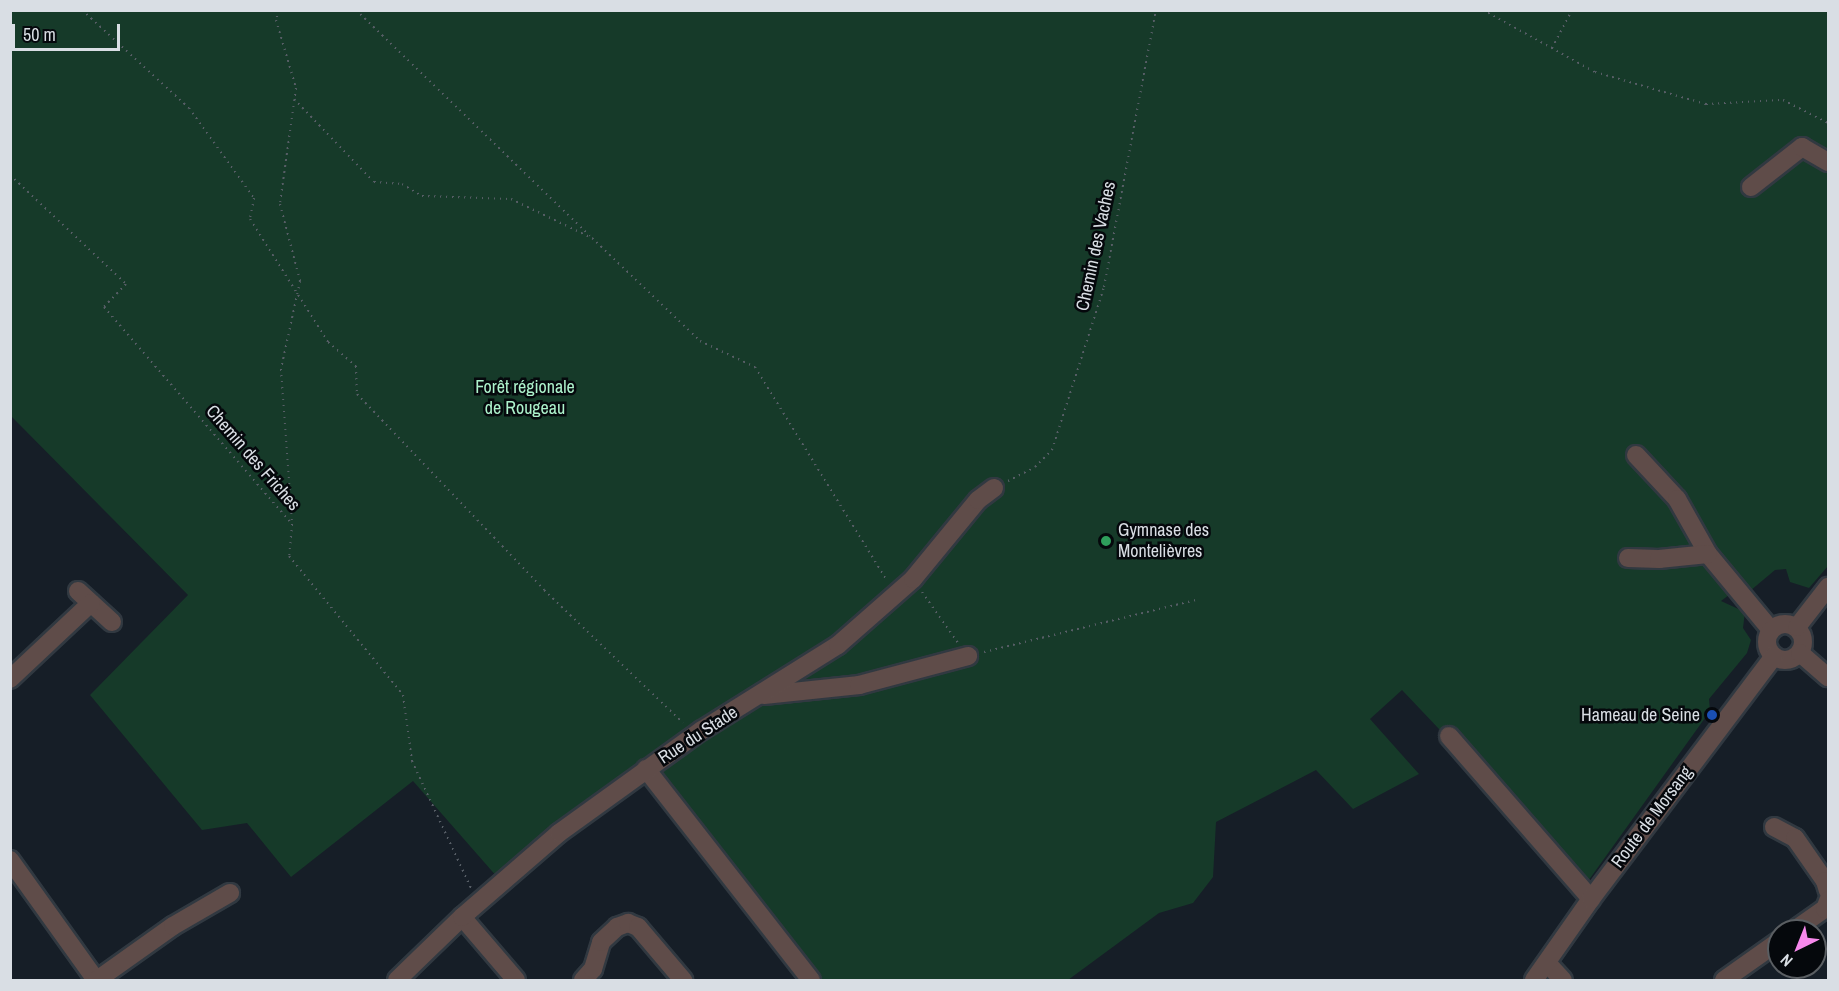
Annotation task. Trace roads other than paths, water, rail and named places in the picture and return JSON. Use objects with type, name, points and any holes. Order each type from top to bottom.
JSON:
[{"type":"street","points":[[1751,187],[1802,147],[1828,162]]},
{"type":"street","points":[[1636,455],[1677,499],[1708,555],[1771,630]]},
{"type":"street","name":"Rue du Stade","points":[[397,981],[462,917],[559,833],[696,734],[838,645],[913,579],[978,500],[994,488]]},
{"type":"street","points":[[1628,558],[1659,559],[1708,555]]},
{"type":"street","points":[[1797,627],[1828,586]]},
{"type":"street","points":[[10,678],[85,597],[112,622]]},
{"type":"street","points":[[1771,630],[1786,623],[1797,627],[1803,637],[1800,653]]},
{"type":"street","points":[[1771,630],[1768,647],[1774,656],[1785,660],[1800,653]]},
{"type":"street","points":[[1800,653],[1828,677]]},
{"type":"street","points":[[759,696],[859,685],[968,656]]},
{"type":"street","name":"Route de Morsang","points":[[1534,981],[1591,899],[1774,656]]},
{"type":"street","points":[[1449,735],[1591,899]]},
{"type":"street","points":[[646,769],[811,981]]},
{"type":"street","points":[[1774,827],[1795,838],[1825,881],[1828,891]]},
{"type":"street","points":[[10,860],[96,981],[173,926],[230,893]]},
{"type":"street","points":[[1810,919],[1825,909],[1828,901]]},
{"type":"street","points":[[462,917],[516,981]]},
{"type":"street","points":[[582,981],[593,969],[601,942],[617,927],[628,923],[638,927],[683,981]]},
{"type":"street","points":[[1724,981],[1767,950]]},
{"type":"street","points":[[1547,963],[1563,981]]},
{"type":"place","name":"Gymnase des Montelièvres","points":[[1106,541]]},
{"type":"place","name":"Hameau de Seine","points":[[1712,715]]},
{"type":"park label","name":"Forêt régionale de Rougeau","points":[[525,398]]}]
